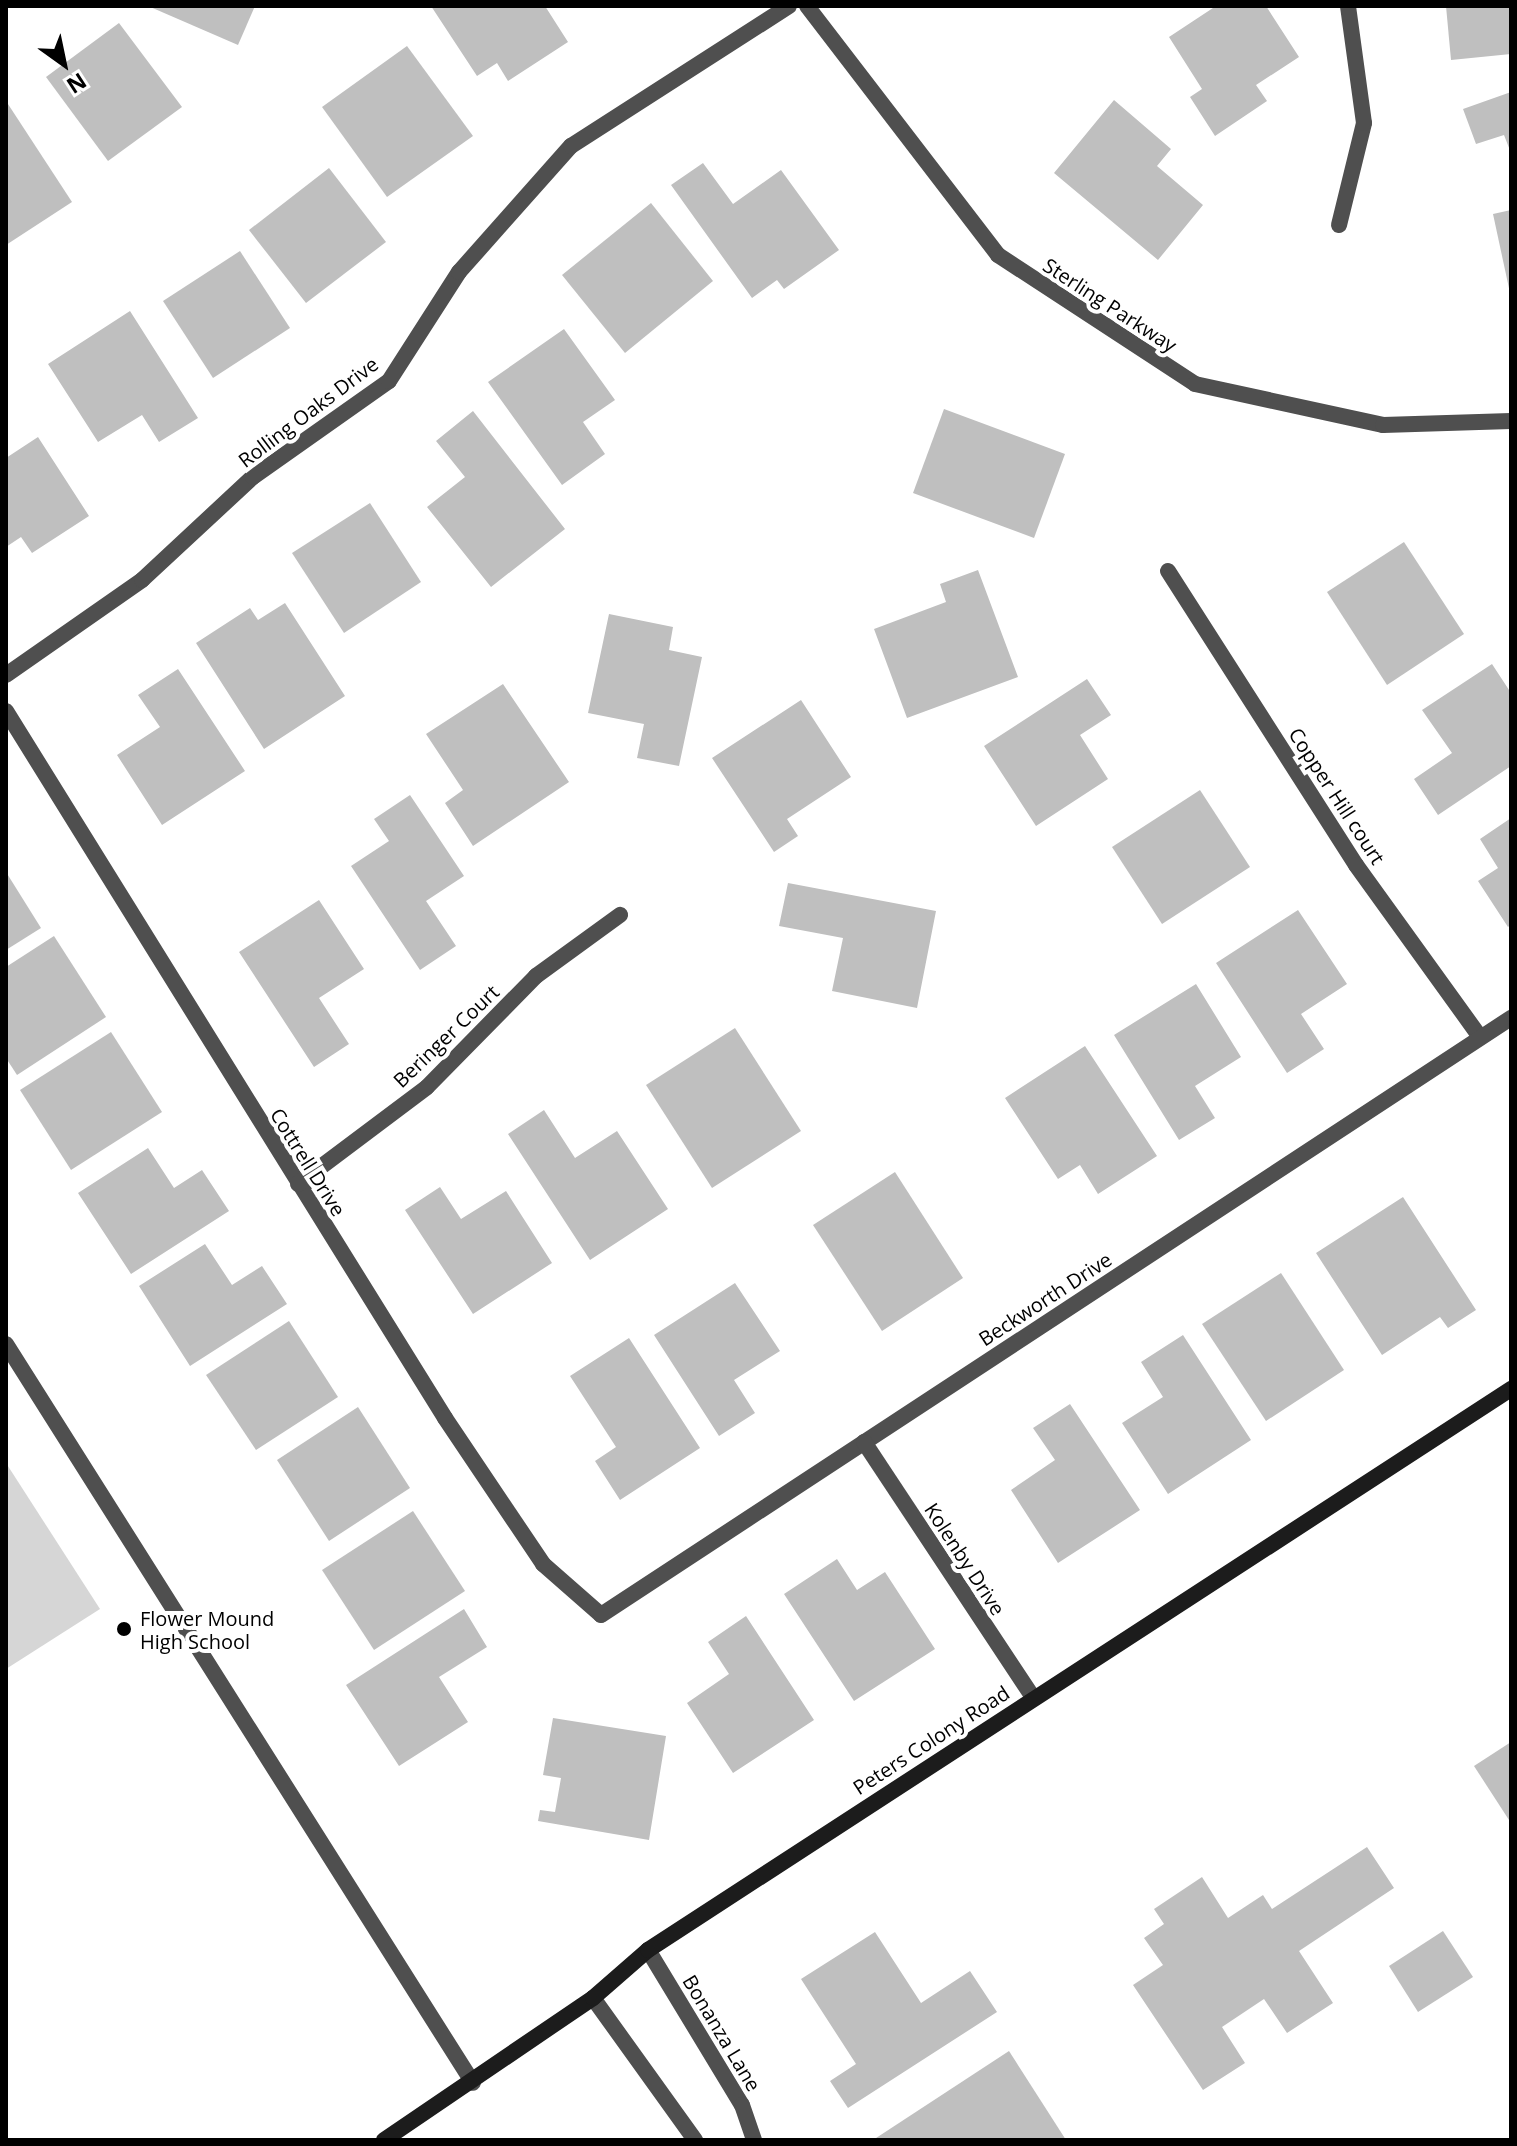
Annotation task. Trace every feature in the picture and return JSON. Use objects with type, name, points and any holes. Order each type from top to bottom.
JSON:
[{"type":"street","name":"Rolling Oaks Drive","points":[[6,675],[142,580],[253,477],[389,381],[459,272],[571,146],[789,6]]},
{"type":"street","name":"Sterling Parkway","points":[[807,6],[998,255],[1195,384],[1383,425],[1511,421]]},
{"type":"street","points":[[1339,225],[1364,123],[1348,6]]},
{"type":"street","name":"Copper Hill court","points":[[1168,571],[1356,865],[1480,1037]]},
{"type":"street","name":"Cottrell Drive","points":[[6,711],[298,1184],[543,1564],[601,1615]]},
{"type":"street","name":"Beringer Court","points":[[298,1184],[427,1087],[536,976],[620,915]]},
{"type":"street","name":"Beckworth Drive","points":[[601,1615],[1511,1018]]},
{"type":"street","points":[[6,1344],[473,2083]]},
{"type":"street","name":"Peters Colony Road","points":[[384,2140],[473,2083],[593,1998],[648,1950],[1511,1389]]},
{"type":"street","name":"Kolenby Drive","points":[[864,1442],[1033,1697]]},
{"type":"street","name":"Bonanza Lane","points":[[648,1950],[742,2105],[754,2140]]},
{"type":"street","points":[[593,1998],[695,2140]]},
{"type":"shaded area","points":[[6,1463],[100,1609],[6,1669]]},
{"type":"building","points":[[148,6],[255,6],[238,45]]},
{"type":"building","points":[[431,6],[545,6],[568,42],[508,81],[497,63],[477,76]]},
{"type":"building","points":[[1216,6],[1266,6],[1299,57],[1256,85],[1267,101],[1215,136],[1190,97],[1202,89],[1169,37]]},
{"type":"building","points":[[1446,6],[1511,6],[1511,54],[1451,60]]},
{"type":"building","points":[[119,23],[182,107],[108,161],[46,77]]},
{"type":"building","points":[[407,46],[473,136],[387,197],[322,107]]},
{"type":"building","points":[[1511,92],[1511,153],[1504,135],[1476,144],[1463,109]]},
{"type":"building","points":[[1114,100],[1171,149],[1157,166],[1203,205],[1158,260],[1054,173]]},
{"type":"building","points":[[6,101],[72,202],[6,245]]},
{"type":"building","points":[[703,163],[733,204],[781,170],[839,250],[784,289],[777,280],[752,298],[671,185]]},
{"type":"building","points":[[329,168],[386,242],[306,303],[249,230]]},
{"type":"building","points":[[651,203],[713,281],[625,353],[562,275]]},
{"type":"building","points":[[1511,210],[1511,293],[1510,293],[1493,214]]},
{"type":"building","points":[[240,251],[290,328],[213,378],[163,301]]},
{"type":"building","points":[[130,311],[198,418],[159,442],[142,415],[98,442],[48,364]]},
{"type":"building","points":[[564,329],[615,400],[583,422],[605,454],[562,485],[488,382]]},
{"type":"building","points":[[944,409],[1065,454],[1034,538],[913,493]]},
{"type":"building","points":[[473,411],[565,529],[491,587],[427,507],[465,477],[436,441]]},
{"type":"building","points":[[38,437],[89,516],[32,553],[21,537],[6,547],[6,458]]},
{"type":"building","points":[[370,503],[421,582],[344,633],[292,553]]},
{"type":"building","points":[[1404,542],[1464,634],[1387,685],[1327,592]]},
{"type":"building","points":[[978,570],[1018,677],[907,718],[874,629],[946,602],[940,584]]},
{"type":"building","points":[[285,603],[345,696],[264,749],[196,643],[250,608],[258,620]]},
{"type":"building","points":[[609,614],[673,627],[669,650],[702,657],[679,766],[637,758],[644,724],[588,713]]},
{"type":"building","points":[[1492,664],[1511,693],[1511,766],[1438,815],[1414,779],[1452,753],[1422,710]]},
{"type":"building","points":[[178,669],[245,771],[162,825],[117,755],[160,727],[138,695]]},
{"type":"building","points":[[1087,679],[1111,715],[1080,735],[1108,779],[1036,826],[984,746]]},
{"type":"building","points":[[503,684],[569,782],[473,846],[445,803],[463,790],[426,734]]},
{"type":"building","points":[[801,700],[851,777],[787,819],[798,836],[774,852],[712,758]]},
{"type":"building","points":[[1200,790],[1250,867],[1162,924],[1112,847]]},
{"type":"building","points":[[410,795],[464,876],[426,901],[456,946],[420,970],[351,866],[389,841],[374,819]]},
{"type":"building","points":[[1511,818],[1511,924],[1508,927],[1478,881],[1498,868],[1480,839]]},
{"type":"building","points":[[6,872],[41,928],[6,950]]},
{"type":"building","points":[[788,883],[936,911],[917,1008],[832,991],[843,938],[779,926]]},
{"type":"building","points":[[319,900],[364,969],[319,998],[349,1044],[314,1067],[239,952]]},
{"type":"building","points":[[1298,910],[1347,984],[1301,1014],[1324,1049],[1287,1073],[1216,963]]},
{"type":"building","points":[[54,936],[106,1017],[17,1075],[6,1058],[6,967]]},
{"type":"building","points":[[1196,984],[1241,1057],[1195,1086],[1215,1118],[1179,1140],[1114,1035]]},
{"type":"building","points":[[735,1028],[801,1131],[712,1188],[646,1085]]},
{"type":"building","points":[[111,1032],[162,1112],[71,1170],[20,1090]]},
{"type":"building","points":[[1085,1046],[1157,1156],[1098,1194],[1080,1165],[1058,1179],[1005,1098]]},
{"type":"building","points":[[544,1110],[575,1158],[617,1131],[668,1209],[590,1260],[508,1134]]},
{"type":"building","points":[[148,1148],[174,1188],[202,1170],[229,1211],[131,1274],[78,1193]]},
{"type":"building","points":[[895,1172],[963,1278],[882,1331],[813,1225]]},
{"type":"building","points":[[440,1187],[461,1219],[506,1191],[552,1263],[473,1314],[405,1210]]},
{"type":"building","points":[[1403,1197],[1476,1310],[1448,1328],[1440,1317],[1382,1355],[1316,1253]]},
{"type":"building","points":[[205,1244],[232,1285],[262,1266],[287,1304],[190,1366],[139,1286]]},
{"type":"building","points":[[1281,1273],[1344,1370],[1266,1421],[1202,1324]]},
{"type":"building","points":[[735,1283],[780,1351],[734,1380],[755,1413],[719,1436],[654,1335]]},
{"type":"building","points":[[289,1321],[338,1397],[256,1450],[206,1375]]},
{"type":"building","points":[[1183,1335],[1251,1440],[1168,1494],[1122,1423],[1163,1397],[1141,1362]]},
{"type":"building","points":[[629,1338],[700,1448],[620,1500],[595,1461],[616,1447],[570,1376]]},
{"type":"building","points":[[1070,1404],[1140,1510],[1058,1563],[1011,1490],[1055,1460],[1033,1428]]},
{"type":"building","points":[[358,1407],[410,1488],[329,1541],[277,1460]]},
{"type":"building","points":[[413,1511],[465,1591],[374,1650],[322,1570]]},
{"type":"building","points":[[837,1559],[857,1590],[885,1572],[935,1649],[854,1701],[784,1594]]},
{"type":"building","points":[[464,1609],[487,1647],[439,1677],[468,1722],[399,1766],[346,1685]]},
{"type":"building","points":[[746,1616],[814,1720],[733,1773],[687,1703],[729,1674],[708,1642]]},
{"type":"building","points":[[553,1718],[666,1736],[649,1840],[538,1821],[540,1810],[555,1812],[561,1778],[543,1775]]},
{"type":"building","points":[[1511,1742],[1511,1819],[1509,1820],[1474,1766]]},
{"type":"building","points":[[1367,1847],[1394,1888],[1299,1951],[1333,2003],[1287,2033],[1264,1999],[1222,2027],[1245,2063],[1203,2090],[1133,1985],[1163,1965],[1144,1938],[1164,1924],[1154,1909],[1202,1877],[1228,1918],[1263,1895],[1272,1909]]},
{"type":"building","points":[[1443,1931],[1473,1977],[1418,2012],[1389,1966]]},
{"type":"building","points":[[875,1932],[921,2003],[970,1971],[997,2012],[848,2108],[830,2081],[856,2064],[801,1979]]},
{"type":"building","points":[[1009,2051],[1066,2140],[873,2140]]},
{"type":"place","name":"Flower Mound High School","points":[[124,1629]]}]
